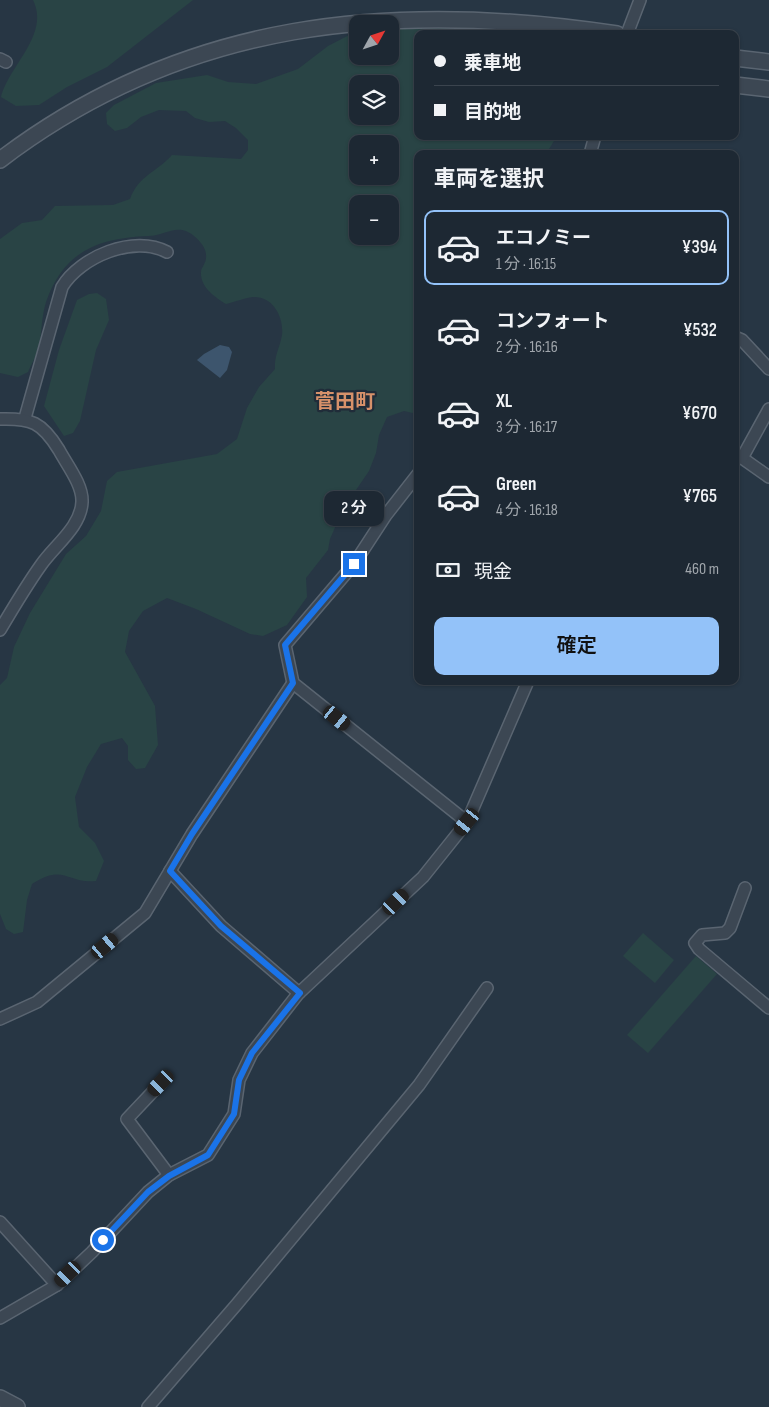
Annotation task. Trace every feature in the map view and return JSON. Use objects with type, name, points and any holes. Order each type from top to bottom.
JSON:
[{"type":"street","points":[[629,30],[640,0]]},
{"type":"street","points":[[0,160],[65,114],[144,72],[213,45],[292,23],[357,14],[430,9],[504,14],[600,30]]},
{"type":"street","points":[[739,58],[769,62]]},
{"type":"street","points":[[739,85],[769,89]]},
{"type":"street","points":[[25,418],[62,287],[69,276],[78,267],[124,247],[156,246],[167,252]]},
{"type":"street","points":[[739,339],[769,369]]},
{"type":"street","points":[[769,409],[739,456],[769,477]]},
{"type":"street","points":[[0,419],[25,418],[37,424],[57,447],[79,486],[82,502],[79,514],[68,532],[42,562],[0,630]]},
{"type":"street","points":[[414,479],[386,515],[354,564],[285,645],[293,683],[467,822]]},
{"type":"street","points":[[0,1019],[37,1002],[145,913],[192,834],[293,683]]},
{"type":"street","points":[[0,1318],[57,1286],[148,1192],[169,1176],[208,1155],[234,1114],[239,1080],[252,1053],[300,993],[423,877],[467,822],[526,685]]},
{"type":"street","points":[[170,871],[221,926],[300,993]]},
{"type":"street","points":[[744,888],[730,928],[725,933],[702,935],[695,943],[699,949],[769,1008]]},
{"type":"street","points":[[148,1407],[237,1304],[418,1086],[487,988]]},
{"type":"street","points":[[161,1083],[127,1118],[169,1176]]},
{"type":"street","points":[[0,1222],[57,1286]]},
{"type":"street","points":[[0,1398],[17,1407]]},
{"type":"green space","points":[[33,0],[193,0],[107,67],[67,87],[39,105],[16,106],[1,97],[12,73],[33,37],[37,13]]},
{"type":"green space","points":[[399,24],[498,28],[502,30],[414,30],[414,140],[555,140],[548,150],[414,150],[414,413],[404,411],[387,417],[379,435],[376,453],[369,471],[343,509],[330,539],[328,550],[306,578],[307,597],[287,625],[263,636],[250,634],[167,598],[143,611],[129,631],[125,652],[155,706],[158,745],[145,768],[136,769],[128,760],[128,746],[122,738],[101,744],[87,767],[75,797],[79,827],[95,843],[104,861],[96,881],[52,875],[32,884],[27,900],[23,932],[14,934],[6,929],[0,914],[0,685],[7,678],[14,647],[30,613],[66,554],[86,536],[101,511],[107,481],[117,472],[217,454],[237,439],[247,408],[259,387],[275,369],[275,360],[282,328],[276,309],[266,300],[253,297],[226,304],[213,295],[201,277],[206,252],[197,238],[188,232],[177,230],[154,235],[130,237],[98,244],[73,259],[62,270],[46,302],[38,351],[28,372],[18,377],[0,373],[0,239],[22,223],[42,220],[55,206],[113,205],[130,199],[143,179],[172,155],[241,159],[248,150],[248,140],[236,128],[225,121],[209,122],[195,118],[186,111],[159,110],[141,117],[127,128],[115,131],[107,124],[106,113],[114,105],[156,83],[207,75],[228,82],[256,84],[298,69],[328,46],[349,35],[349,65],[399,65]]},
{"type":"green space","points":[[97,293],[106,299],[109,320],[96,350],[80,421],[73,433],[64,436],[44,406],[59,350],[77,300],[89,294]]},
{"type":"green space","points":[[643,933],[674,960],[655,983],[623,956]]},
{"type":"green space","points":[[696,956],[717,974],[648,1053],[627,1035]]},
{"type":"water","points":[[220,345],[229,347],[232,352],[227,370],[220,378],[197,360]]},
{"type":"district","name":"菅田町","points":[[345,401]]},
{"type":"route","points":[[103,1240],[148,1192],[169,1176],[208,1155],[234,1114],[239,1080],[252,1053],[300,993],[221,926],[170,871],[192,834],[293,683],[285,645],[354,564]]}]
